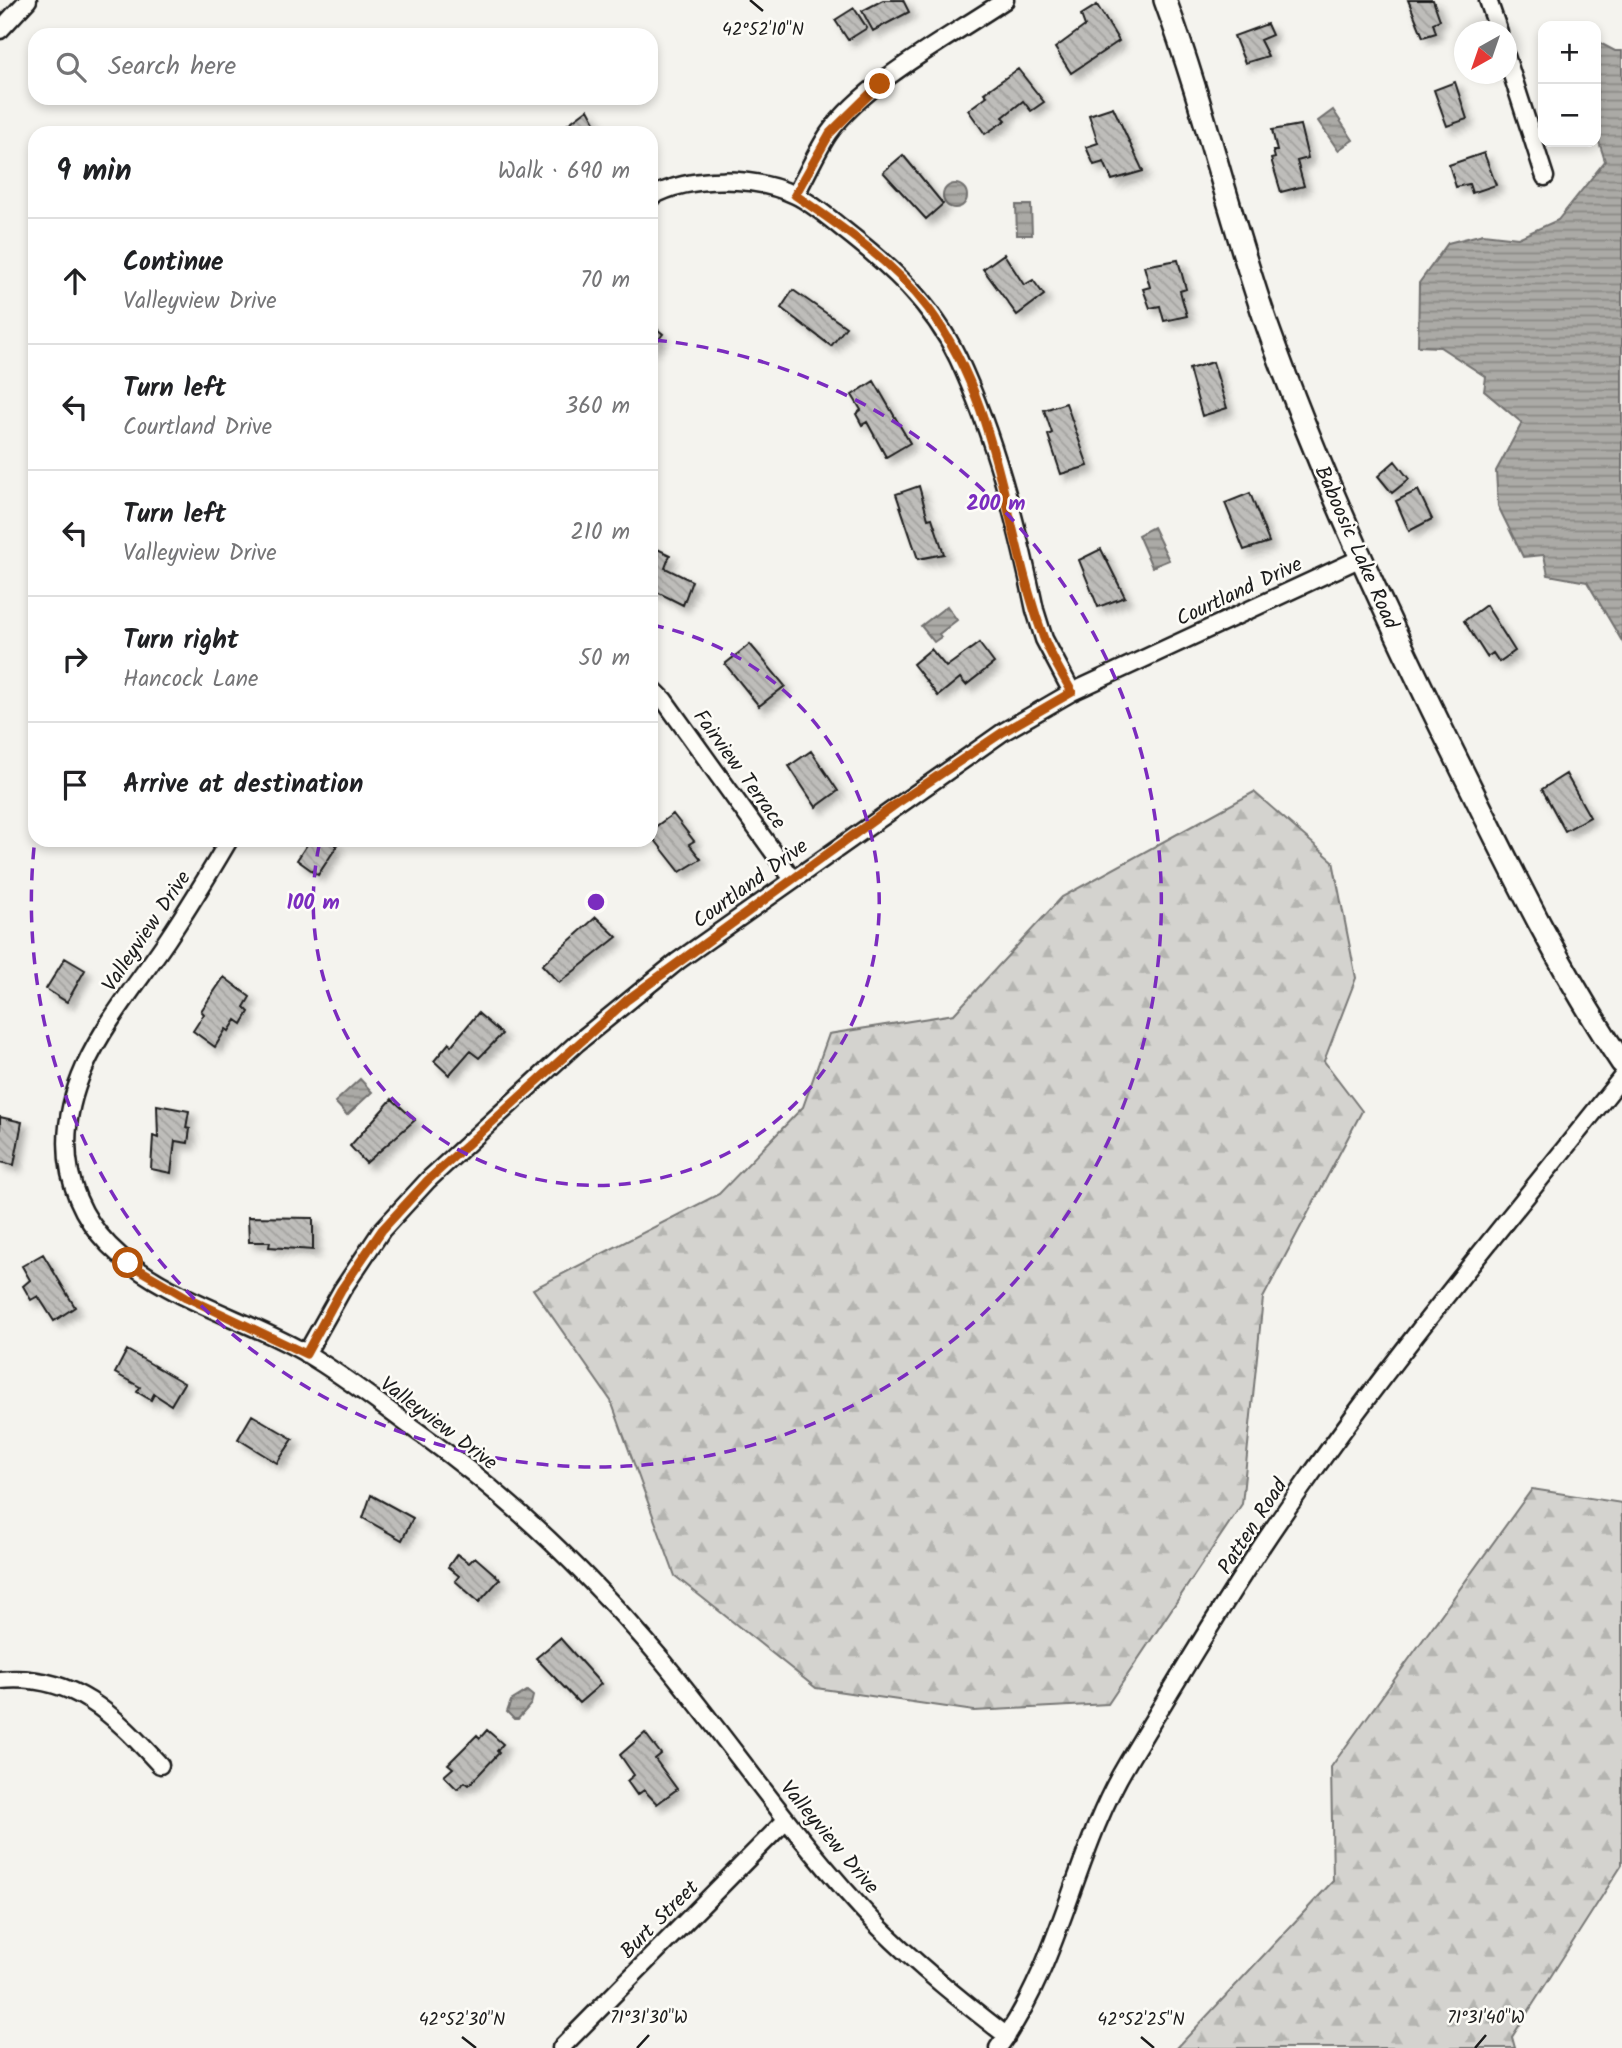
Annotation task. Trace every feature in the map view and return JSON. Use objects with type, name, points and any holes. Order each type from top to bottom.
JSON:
[{"type":"street","points":[[0,30],[28,0]]},
{"type":"street","points":[[795,195],[830,133],[862,100],[880,84],[1005,0]]},
{"type":"street","name":"Baboosic Lake Road","points":[[1165,0],[1189,66],[1267,325],[1311,446],[1361,558],[1522,891],[1568,976],[1622,1063]]},
{"type":"street","points":[[1489,0],[1496,21]]},
{"type":"street","points":[[1516,84],[1545,177]]},
{"type":"street","points":[[658,194],[686,184],[723,182],[759,184],[795,195],[872,252],[911,287],[941,327],[957,355],[985,419],[1044,639],[1072,692]]},
{"type":"street","name":"Courtland Drive","points":[[306,1354],[341,1290],[382,1230],[428,1180],[627,1000],[792,878],[1003,732],[1072,692],[1361,558]]},
{"type":"street","name":"Fairview Terrace","points":[[658,693],[792,878]]},
{"type":"street","name":"Valleyview Drive","points":[[225,847],[168,940],[87,1059],[72,1104],[70,1172],[85,1213],[96,1232],[128,1263],[186,1297],[306,1354],[478,1477],[575,1565],[665,1664],[786,1820],[879,1927],[1003,2042]]},
{"type":"street","name":"Patten Road","points":[[1003,2042],[1051,1945],[1096,1825],[1125,1766],[1230,1598],[1306,1481],[1622,1077]]},
{"type":"street","points":[[0,1680],[44,1680],[79,1695],[122,1724],[160,1765]]},
{"type":"street","name":"Burt Street","points":[[561,2048],[786,1820]]},
{"type":"green space","points":[[1254,792],[1333,861],[1356,978],[1324,1061],[1362,1111],[1263,1298],[1242,1504],[1108,1704],[974,1711],[816,1688],[675,1576],[611,1401],[533,1289],[719,1194],[803,1107],[829,1034],[954,1014],[1062,897]]},
{"type":"green space","points":[[1532,1489],[1622,1503],[1622,1865],[1512,2037],[1515,2048],[1177,2048],[1333,1881],[1331,1767]]},
{"type":"shaded area","points":[[1601,44],[1615,51],[1622,51],[1622,641],[1587,582],[1548,575],[1544,555],[1523,557],[1498,506],[1496,471],[1522,423],[1484,391],[1486,377],[1440,347],[1418,346],[1419,283],[1448,243],[1483,234],[1518,238],[1558,220],[1605,161],[1601,147]]},
{"type":"shaded area","points":[[1333,110],[1353,140],[1338,150],[1318,121]]},
{"type":"shaded area","points":[[955,184],[963,188],[967,196],[963,204],[955,208],[947,204],[943,196],[947,188]]},
{"type":"shaded area","points":[[1016,205],[1031,205],[1032,235],[1017,235]]},
{"type":"shaded area","points":[[1153,527],[1169,560],[1152,567],[1138,535]]},
{"type":"shaded area","points":[[947,606],[957,620],[939,634],[941,637],[934,642],[921,626]]},
{"type":"shaded area","points":[[360,1079],[372,1092],[347,1115],[335,1102]]},
{"type":"shaded area","points":[[527,1691],[533,1696],[531,1704],[518,1719],[514,1719],[507,1712],[511,1701]]},
{"type":"building","points":[[883,0],[903,0],[909,12],[873,31],[862,11]]},
{"type":"building","points":[[1408,0],[1433,0],[1440,20],[1433,23],[1436,33],[1423,37]]},
{"type":"building","points":[[1097,5],[1119,41],[1071,73],[1055,48],[1085,26],[1081,15]]},
{"type":"building","points":[[854,8],[867,28],[848,40],[835,20]]},
{"type":"building","points":[[1267,24],[1272,35],[1260,40],[1268,56],[1245,63],[1234,36]]},
{"type":"building","points":[[1018,69],[1044,102],[1031,111],[1023,101],[1003,117],[1006,120],[985,134],[968,110],[987,96],[984,93]]},
{"type":"building","points":[[1454,82],[1467,119],[1447,126],[1434,90]]},
{"type":"building","points":[[1113,107],[1143,171],[1112,180],[1104,162],[1094,165],[1086,147],[1098,143],[1089,115]]},
{"type":"building","points":[[588,109],[597,126],[565,126]]},
{"type":"building","points":[[1300,125],[1308,158],[1297,161],[1304,186],[1281,192],[1271,159],[1275,158],[1273,151],[1277,151],[1272,130]]},
{"type":"building","points":[[1484,153],[1496,185],[1472,193],[1469,184],[1456,187],[1449,165]]},
{"type":"building","points":[[903,155],[943,204],[926,219],[883,172]]},
{"type":"building","points":[[1004,254],[1024,285],[1033,280],[1044,295],[1017,315],[983,269]]},
{"type":"building","points":[[1178,260],[1186,289],[1180,291],[1187,316],[1164,321],[1160,306],[1150,308],[1143,289],[1150,287],[1144,266]]},
{"type":"building","points":[[793,290],[846,327],[831,346],[781,308]]},
{"type":"building","points":[[1213,362],[1227,408],[1202,416],[1189,369]]},
{"type":"building","points":[[874,381],[910,443],[886,457],[867,422],[862,425],[856,414],[861,410],[852,395]]},
{"type":"building","points":[[1066,403],[1088,466],[1061,474],[1048,435],[1052,433],[1044,410]]},
{"type":"building","points":[[1395,461],[1409,479],[1392,493],[1378,476]]},
{"type":"building","points":[[919,486],[928,519],[932,518],[944,554],[918,559],[896,494]]},
{"type":"building","points":[[1418,490],[1432,519],[1409,531],[1396,501]]},
{"type":"building","points":[[1250,493],[1269,542],[1244,550],[1225,503]]},
{"type":"building","points":[[658,549],[670,555],[665,568],[692,581],[683,605],[658,592]]},
{"type":"building","points":[[1101,549],[1125,597],[1098,607],[1079,560]]},
{"type":"building","points":[[1486,605],[1515,651],[1499,662],[1493,653],[1487,657],[1464,621]]},
{"type":"building","points":[[979,643],[994,663],[966,685],[960,678],[938,696],[913,664],[931,649],[946,667]]},
{"type":"building","points":[[750,644],[785,686],[759,706],[725,664]]},
{"type":"building","points":[[811,751],[838,791],[816,807],[789,766]]},
{"type":"building","points":[[1566,774],[1590,817],[1565,831],[1542,789]]},
{"type":"building","points":[[673,814],[694,841],[689,844],[701,859],[680,872],[658,844],[658,825]]},
{"type":"building","points":[[305,847],[336,847],[318,875],[297,860]]},
{"type":"building","points":[[596,917],[617,937],[559,983],[542,965]]},
{"type":"building","points":[[65,958],[85,970],[67,1002],[46,989]]},
{"type":"building","points":[[224,977],[250,997],[244,1007],[249,1012],[242,1024],[236,1020],[229,1031],[226,1029],[215,1047],[193,1031],[204,1014],[201,1011]]},
{"type":"building","points":[[478,1013],[502,1034],[479,1058],[470,1051],[449,1075],[434,1061],[449,1043],[451,1046]]},
{"type":"building","points":[[392,1099],[415,1120],[366,1163],[350,1146]]},
{"type":"building","points":[[157,1105],[189,1111],[186,1128],[190,1129],[188,1143],[175,1141],[171,1173],[151,1169],[153,1136],[158,1138]]},
{"type":"building","points":[[0,1117],[22,1122],[14,1165],[0,1162]]},
{"type":"building","points":[[248,1217],[313,1218],[313,1250],[269,1247],[270,1242],[249,1242]]},
{"type":"building","points":[[43,1254],[75,1307],[54,1321],[38,1296],[31,1300],[23,1286],[30,1280],[22,1266]]},
{"type":"building","points":[[127,1350],[184,1383],[171,1405],[154,1394],[151,1400],[137,1392],[140,1387],[115,1373]]},
{"type":"building","points":[[252,1415],[293,1439],[277,1463],[238,1439]]},
{"type":"building","points":[[371,1495],[413,1518],[402,1540],[363,1518]]},
{"type":"building","points":[[457,1554],[469,1563],[475,1557],[500,1579],[479,1602],[455,1581],[459,1576],[448,1567]]},
{"type":"building","points":[[560,1638],[601,1684],[579,1703],[536,1658]]},
{"type":"building","points":[[487,1730],[503,1744],[497,1751],[499,1753],[469,1785],[465,1782],[457,1789],[444,1776],[453,1768],[448,1764],[477,1735],[480,1738]]},
{"type":"building","points":[[645,1733],[661,1754],[655,1759],[677,1789],[657,1804],[644,1790],[637,1795],[627,1781],[634,1775],[620,1755]]},
{"type":"route","points":[[128,1263],[186,1297],[306,1354],[341,1290],[382,1230],[428,1180],[627,1000],[896,804],[1003,732],[1072,692],[1044,639],[985,419],[957,355],[941,327],[911,287],[872,252],[795,195],[830,133],[880,84]]}]
